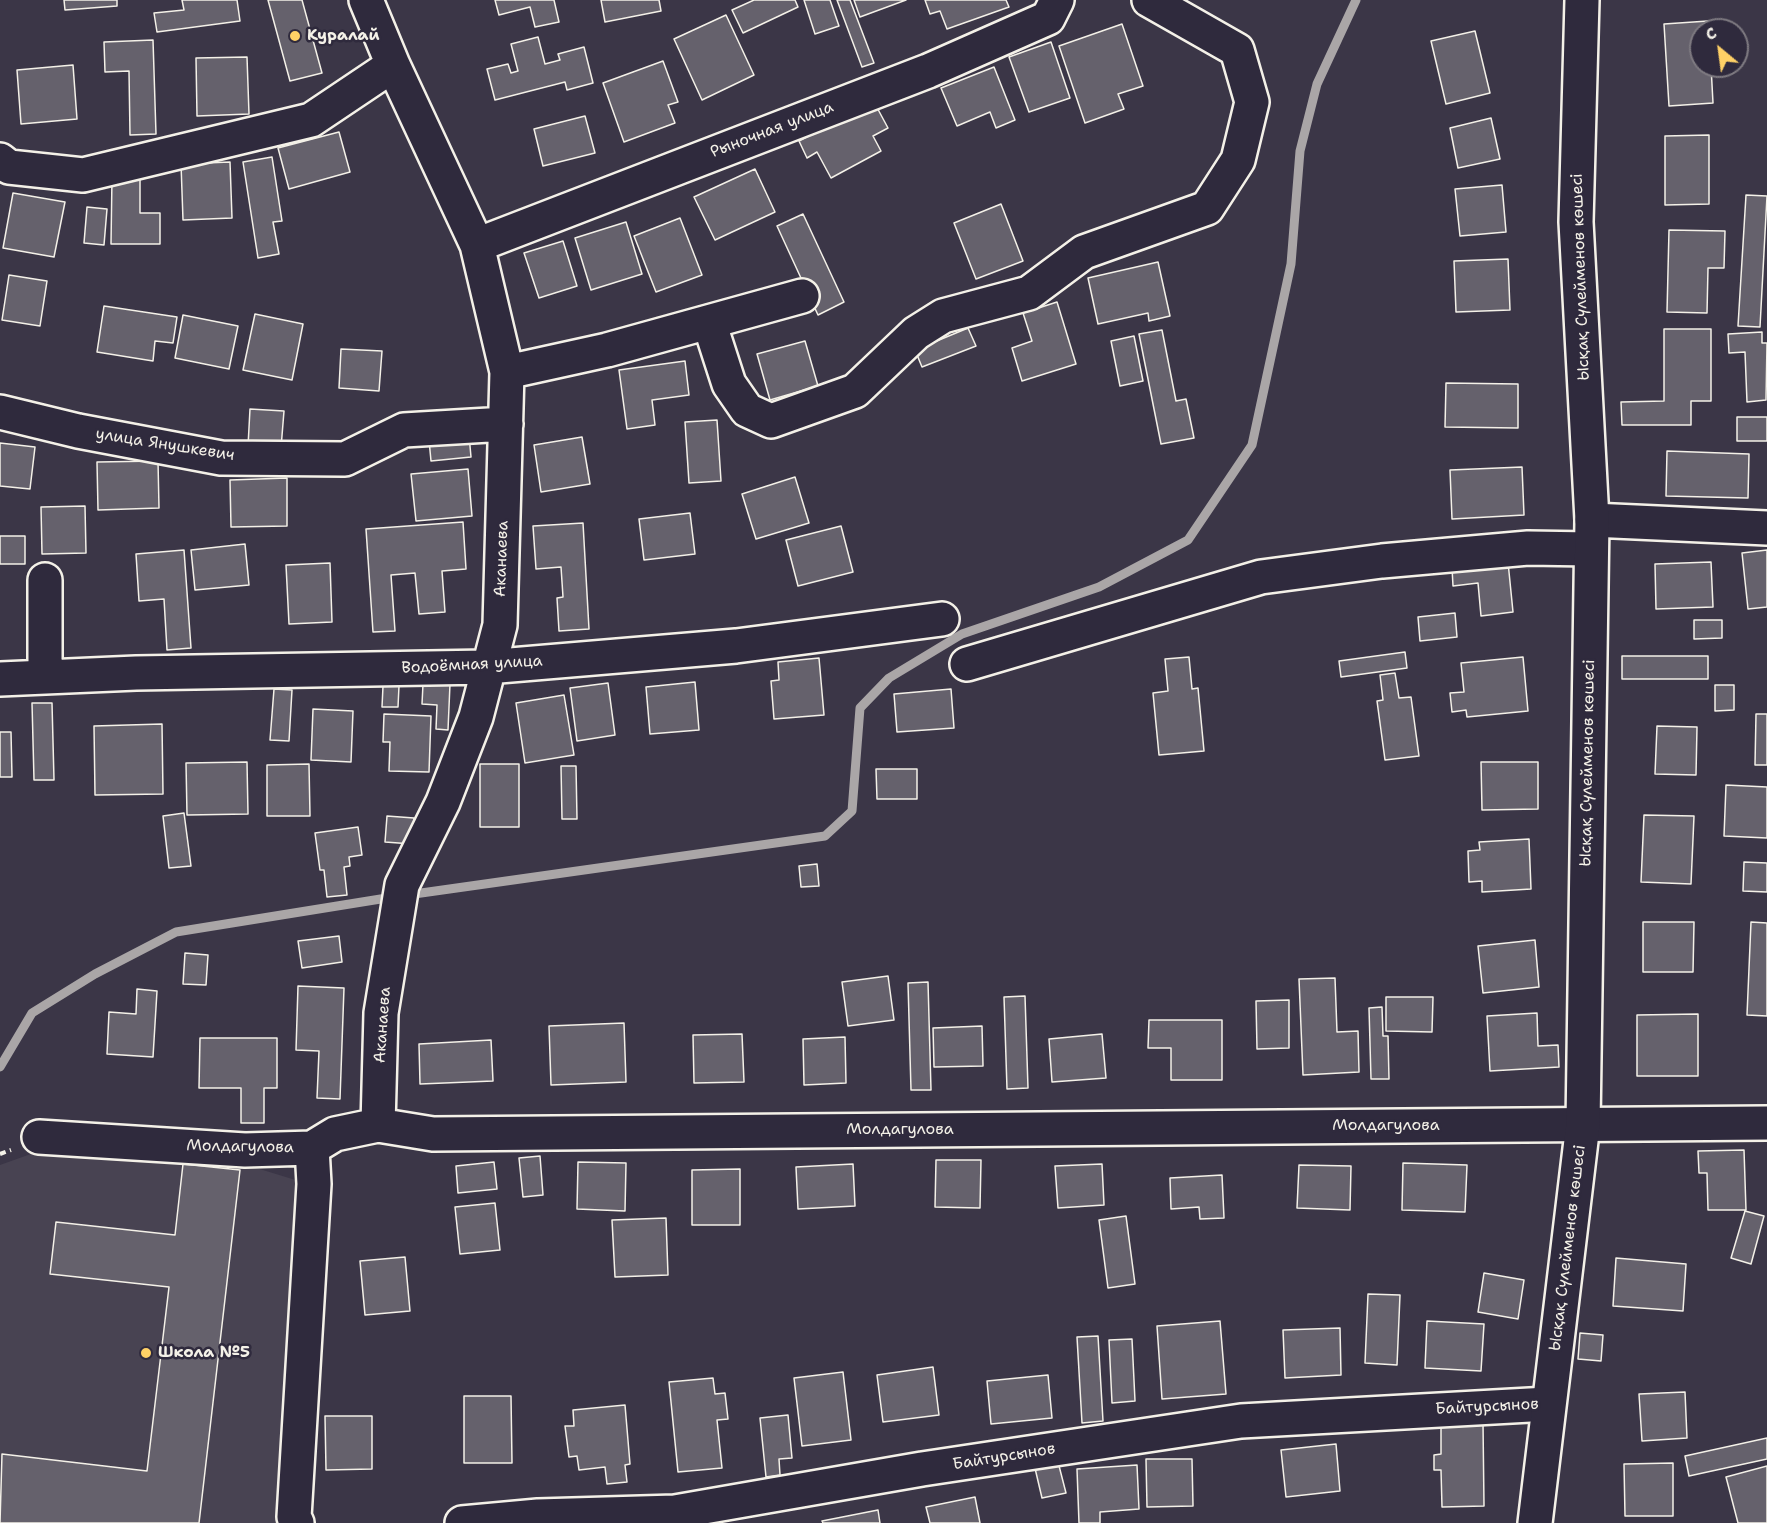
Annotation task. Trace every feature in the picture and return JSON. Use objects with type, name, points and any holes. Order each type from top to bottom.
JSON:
[{"type":"street","name":"Рыночная улица","points":[[477,245],[928,71],[1048,18],[1057,0]]},
{"type":"street","points":[[709,322],[729,384],[747,410],[771,421],[855,391],[916,333],[943,316],[1029,292],[1084,252],[1207,208],[1238,160],[1252,102],[1237,50],[1149,0]]},
{"type":"street","name":"Ысқақ Сүлейменов көшесі","points":[[1535,1523],[1583,1124],[1591,534],[1576,222],[1582,0]]},
{"type":"street","name":"Аканаева","points":[[378,1125],[381,1013],[399,900],[443,802],[476,717],[487,667],[500,626],[507,372],[477,245],[393,65],[379,6]]},
{"type":"street","points":[[0,160],[9,167],[83,175],[209,146],[311,120],[393,65]]},
{"type":"street","points":[[507,372],[607,350],[802,296]]},
{"type":"street","name":"улица Янушкевич","points":[[0,412],[78,431],[221,458],[345,459],[404,430],[506,424]]},
{"type":"street","points":[[967,664],[1261,577],[1382,561],[1528,548],[1591,534],[1767,528]]},
{"type":"street","points":[[45,580],[45,677]]},
{"type":"street","name":"Водоёмная улица","points":[[0,679],[136,673],[487,667],[736,646],[942,619]]},
{"type":"street","name":"Молдагулова","points":[[39,1137],[245,1150],[312,1148],[335,1134],[378,1125],[445,1134],[1767,1123]]},
{"type":"street","points":[[297,1523],[294,1517],[314,1184],[312,1148]]},
{"type":"street","name":"Байтурсынов","points":[[462,1523],[538,1516],[675,1512],[922,1469],[1241,1421],[1548,1404]]},
{"type":"shaded area","name":"Школа №5","points":[[42,1150],[240,1163],[302,1182],[281,1523],[0,1523],[0,1165]]},
{"type":"building","points":[[64,0],[117,0],[117,6],[65,10]]},
{"type":"building","points":[[182,0],[237,0],[240,21],[157,32],[154,13],[184,10]]},
{"type":"building","name":"Куралай","points":[[268,0],[302,0],[322,73],[290,81]]},
{"type":"building","points":[[495,0],[554,0],[559,22],[535,27],[530,7],[499,15]]},
{"type":"building","points":[[601,0],[659,0],[661,11],[605,22]]},
{"type":"building","points":[[754,0],[795,0],[798,7],[743,33],[732,10]]},
{"type":"building","points":[[804,0],[830,0],[839,26],[815,34]]},
{"type":"building","points":[[837,0],[850,0],[874,63],[862,67]]},
{"type":"building","points":[[854,0],[906,0],[860,17]]},
{"type":"building","points":[[925,0],[1006,0],[1009,7],[947,29],[940,11],[930,14]]},
{"type":"building","points":[[726,15],[754,75],[702,100],[674,39]]},
{"type":"building","points":[[1689,22],[1689,78],[1712,78],[1713,103],[1669,106],[1664,24]]},
{"type":"building","points":[[1122,24],[1143,86],[1118,94],[1124,109],[1085,123],[1059,46]]},
{"type":"building","points":[[1475,31],[1490,93],[1446,104],[1431,41]]},
{"type":"building","points":[[538,37],[545,64],[560,60],[558,54],[584,47],[593,83],[567,90],[565,82],[495,100],[487,69],[508,64],[511,73],[518,71],[511,44]]},
{"type":"building","points":[[153,40],[156,134],[130,135],[129,71],[105,72],[104,42]]},
{"type":"building","points":[[1051,42],[1070,98],[1029,112],[1009,57]]},
{"type":"building","points":[[247,57],[249,114],[197,116],[196,58]]},
{"type":"building","points":[[663,61],[678,102],[668,105],[675,123],[624,142],[603,83]]},
{"type":"building","points":[[73,65],[77,119],[21,124],[17,70]]},
{"type":"building","points":[[994,67],[1015,120],[996,128],[990,112],[957,126],[941,88]]},
{"type":"building","points":[[874,102],[888,128],[873,136],[881,151],[831,178],[817,152],[807,158],[799,141]]},
{"type":"building","points":[[585,116],[595,153],[543,166],[534,129]]},
{"type":"building","points":[[1491,118],[1500,159],[1458,168],[1450,128]]},
{"type":"building","points":[[339,132],[350,172],[289,189],[278,148]]},
{"type":"building","points":[[1709,135],[1709,204],[1665,205],[1665,136]]},
{"type":"building","points":[[272,157],[282,221],[273,222],[279,254],[258,258],[243,162]]},
{"type":"building","points":[[230,162],[232,218],[183,220],[181,164]]},
{"type":"building","points":[[755,169],[775,212],[715,240],[694,197]]},
{"type":"building","points":[[112,177],[140,178],[140,213],[160,213],[160,244],[111,244]]},
{"type":"building","points":[[1502,185],[1506,232],[1460,236],[1455,189]]},
{"type":"building","points":[[13,193],[65,202],[54,257],[3,248]]},
{"type":"building","points":[[1746,195],[1767,196],[1760,327],[1738,326]]},
{"type":"building","points":[[1001,204],[1023,261],[976,279],[954,223]]},
{"type":"building","points":[[87,207],[107,209],[104,245],[84,243]]},
{"type":"building","points":[[803,214],[844,302],[818,315],[777,226]]},
{"type":"building","points":[[680,218],[702,275],[656,292],[634,236]]},
{"type":"building","points":[[626,222],[642,274],[591,290],[575,238]]},
{"type":"building","points":[[1669,230],[1725,231],[1724,268],[1708,268],[1707,313],[1667,312]]},
{"type":"building","points":[[563,241],[577,286],[539,298],[524,253]]},
{"type":"building","points":[[1508,259],[1510,310],[1456,312],[1454,261]]},
{"type":"building","points":[[1158,262],[1170,316],[1149,321],[1148,313],[1098,324],[1088,278]]},
{"type":"building","points":[[9,275],[47,281],[40,326],[2,320]]},
{"type":"building","points":[[1057,302],[1076,364],[1022,381],[1012,348],[1032,341],[1023,313]]},
{"type":"building","points":[[104,306],[177,317],[173,343],[155,341],[153,361],[97,352]]},
{"type":"building","points":[[255,314],[303,324],[292,380],[243,370]]},
{"type":"building","points":[[183,315],[238,326],[229,369],[175,358]]},
{"type":"building","points":[[968,328],[976,346],[922,367],[915,350]]},
{"type":"building","points":[[1664,329],[1711,329],[1711,401],[1691,401],[1691,425],[1622,425],[1621,402],[1664,401]]},
{"type":"building","points":[[1162,330],[1176,401],[1186,399],[1194,438],[1161,444],[1139,334]]},
{"type":"building","points":[[1762,332],[1762,343],[1767,343],[1766,400],[1747,402],[1745,352],[1729,353],[1728,334]]},
{"type":"building","points":[[1134,336],[1143,381],[1120,386],[1111,341]]},
{"type":"building","points":[[805,341],[818,386],[770,400],[757,354]]},
{"type":"building","points":[[341,349],[382,351],[379,391],[339,388]]},
{"type":"building","points":[[685,361],[689,395],[652,400],[655,425],[627,429],[619,370]]},
{"type":"building","points":[[1446,383],[1518,384],[1518,428],[1445,427]]},
{"type":"building","points":[[250,409],[284,411],[281,448],[248,446]]},
{"type":"building","points":[[1737,417],[1767,417],[1767,441],[1737,441]]},
{"type":"building","points":[[717,420],[721,481],[689,483],[685,422]]},
{"type":"building","points":[[469,435],[471,457],[431,461],[429,440]]},
{"type":"building","points":[[582,437],[590,484],[541,492],[534,445]]},
{"type":"building","points":[[0,443],[35,447],[30,489],[0,486]]},
{"type":"building","points":[[1667,451],[1749,454],[1748,498],[1666,496]]},
{"type":"building","points":[[158,461],[159,508],[98,510],[97,462]]},
{"type":"building","points":[[1522,467],[1524,515],[1452,519],[1450,470]]},
{"type":"building","points":[[468,469],[472,516],[416,521],[411,474]]},
{"type":"building","points":[[795,477],[809,523],[756,539],[742,494]]},
{"type":"building","points":[[287,478],[287,526],[231,527],[230,480]]},
{"type":"building","points":[[85,506],[86,553],[42,554],[41,507]]},
{"type":"building","points":[[690,513],[695,554],[644,560],[639,519]]},
{"type":"building","points":[[463,522],[466,569],[442,571],[445,612],[419,614],[415,573],[391,575],[395,631],[373,632],[366,529]]},
{"type":"building","points":[[583,523],[589,629],[559,631],[557,598],[563,597],[561,567],[536,569],[533,526]]},
{"type":"building","points":[[841,526],[853,572],[798,586],[786,540]]},
{"type":"building","points":[[0,536],[25,536],[25,564],[0,564]]},
{"type":"building","points":[[245,544],[249,585],[195,590],[191,550]]},
{"type":"building","points":[[184,550],[191,648],[167,650],[164,599],[139,601],[136,554]]},
{"type":"building","points":[[1767,550],[1767,607],[1748,609],[1742,553]]},
{"type":"building","points":[[1508,562],[1513,612],[1481,616],[1478,583],[1453,586],[1452,568]]},
{"type":"building","points":[[1711,562],[1713,607],[1656,609],[1655,564]]},
{"type":"building","points":[[330,563],[332,622],[289,624],[286,565]]},
{"type":"building","points":[[1455,613],[1457,637],[1420,641],[1418,617]]},
{"type":"building","points":[[1694,620],[1722,620],[1722,638],[1694,639]]},
{"type":"building","points":[[1405,652],[1407,668],[1341,677],[1339,661]]},
{"type":"building","points":[[1622,656],[1708,656],[1708,679],[1622,679]]},
{"type":"building","points":[[1189,657],[1192,689],[1198,688],[1204,751],[1159,755],[1153,693],[1168,691],[1165,659]]},
{"type":"building","points":[[1523,657],[1528,711],[1467,717],[1466,710],[1452,712],[1450,693],[1464,692],[1461,663]]},
{"type":"building","points":[[819,658],[824,715],[774,719],[771,681],[779,680],[778,662]]},
{"type":"building","points":[[1395,673],[1399,698],[1411,697],[1419,756],[1385,760],[1377,701],[1383,700],[1380,675]]},
{"type":"building","points":[[695,682],[699,730],[650,734],[646,687]]},
{"type":"building","points":[[608,683],[615,735],[577,741],[570,688]]},
{"type":"building","points":[[423,684],[450,684],[448,730],[436,729],[437,705],[422,704]]},
{"type":"building","points":[[1715,685],[1734,685],[1734,710],[1715,711]]},
{"type":"building","points":[[383,686],[399,686],[398,707],[382,707]]},
{"type":"building","points":[[274,689],[292,690],[289,741],[270,740]]},
{"type":"building","points":[[951,689],[954,728],[897,732],[894,694]]},
{"type":"building","points":[[564,695],[574,755],[525,763],[516,703]]},
{"type":"building","points":[[32,703],[52,703],[54,780],[34,780]]},
{"type":"building","points":[[313,709],[353,711],[351,762],[311,760]]},
{"type":"building","points":[[384,714],[431,716],[429,772],[389,771],[390,742],[383,742]]},
{"type":"building","points":[[1756,714],[1767,714],[1767,765],[1755,765]]},
{"type":"building","points":[[162,724],[163,794],[95,795],[94,726]]},
{"type":"building","points":[[1657,726],[1697,727],[1696,775],[1655,774]]},
{"type":"building","points":[[0,732],[11,732],[12,777],[0,777]]},
{"type":"building","points":[[247,762],[248,814],[187,815],[186,763]]},
{"type":"building","points":[[1481,762],[1538,762],[1538,809],[1482,810]]},
{"type":"building","points":[[309,764],[310,816],[267,816],[267,765]]},
{"type":"building","points":[[480,764],[519,764],[519,827],[480,827]]},
{"type":"building","points":[[561,766],[576,766],[577,819],[562,819]]},
{"type":"building","points":[[876,769],[917,769],[917,799],[877,799]]},
{"type":"building","points":[[1726,785],[1767,787],[1767,838],[1724,836]]},
{"type":"building","points":[[184,813],[191,866],[169,868],[163,816]]},
{"type":"building","points":[[1644,815],[1694,816],[1691,884],[1641,882]]},
{"type":"building","points":[[387,816],[414,818],[412,844],[385,842]]},
{"type":"building","points":[[358,827],[362,855],[349,857],[350,866],[344,867],[347,895],[327,897],[324,870],[320,870],[315,833]]},
{"type":"building","points":[[1529,839],[1531,889],[1482,892],[1482,881],[1469,882],[1468,851],[1480,850],[1479,842]]},
{"type":"building","points":[[1744,862],[1767,863],[1767,892],[1743,891]]},
{"type":"building","points":[[817,864],[819,886],[801,887],[799,866]]},
{"type":"building","points":[[1643,922],[1694,922],[1693,972],[1643,972]]},
{"type":"building","points":[[1751,922],[1767,923],[1767,1016],[1747,1015]]},
{"type":"building","points":[[339,936],[342,962],[302,968],[298,941]]},
{"type":"building","points":[[1535,940],[1539,987],[1483,993],[1478,946]]},
{"type":"building","points":[[185,953],[208,955],[206,985],[183,984]]},
{"type":"building","points":[[888,976],[894,1020],[848,1026],[842,982]]},
{"type":"building","points":[[1335,978],[1337,1032],[1358,1031],[1359,1072],[1303,1075],[1299,979]]},
{"type":"building","points":[[928,982],[931,1090],[911,1090],[908,983]]},
{"type":"building","points":[[298,986],[344,988],[340,1099],[317,1098],[319,1051],[296,1050]]},
{"type":"building","points":[[137,989],[157,991],[153,1057],[107,1054],[109,1012],[136,1014]]},
{"type":"building","points":[[1025,996],[1028,1088],[1007,1089],[1004,997]]},
{"type":"building","points":[[1386,997],[1433,997],[1432,1032],[1386,1031]]},
{"type":"building","points":[[1289,1000],[1289,1048],[1257,1049],[1256,1001]]},
{"type":"building","points":[[1382,1007],[1383,1036],[1388,1036],[1389,1079],[1371,1079],[1369,1008]]},
{"type":"building","points":[[1537,1013],[1538,1046],[1558,1045],[1559,1067],[1490,1071],[1487,1016]]},
{"type":"building","points":[[1698,1014],[1698,1076],[1637,1076],[1637,1015]]},
{"type":"building","points":[[1149,1020],[1222,1020],[1222,1080],[1171,1080],[1171,1048],[1148,1048]]},
{"type":"building","points":[[624,1023],[626,1082],[551,1085],[549,1026]]},
{"type":"building","points":[[982,1026],[983,1066],[934,1067],[933,1028]]},
{"type":"building","points":[[742,1034],[744,1082],[694,1083],[693,1035]]},
{"type":"building","points":[[1102,1034],[1106,1078],[1052,1082],[1049,1039]]},
{"type":"building","points":[[845,1037],[846,1083],[804,1085],[803,1039]]},
{"type":"building","points":[[200,1038],[277,1038],[277,1088],[264,1088],[264,1123],[241,1123],[241,1088],[199,1088]]},
{"type":"building","points":[[491,1040],[493,1081],[420,1084],[419,1044]]},
{"type":"building","points":[[1744,1150],[1746,1210],[1708,1210],[1707,1173],[1699,1173],[1698,1151]]},
{"type":"building","points":[[540,1156],[543,1195],[523,1197],[519,1158]]},
{"type":"building","points":[[936,1160],[981,1160],[980,1208],[935,1207]]},
{"type":"building","points":[[494,1162],[497,1189],[458,1193],[456,1166]]},
{"type":"building","points":[[578,1162],[626,1163],[625,1211],[577,1209]]},
{"type":"building","points":[[1403,1163],[1467,1165],[1465,1212],[1402,1210]]},
{"type":"building","name":"Школа №5","points":[[183,1164],[240,1170],[199,1523],[0,1523],[2,1454],[147,1471],[169,1287],[50,1274],[56,1222],[175,1235]]},
{"type":"building","points":[[853,1164],[855,1206],[798,1209],[796,1167]]},
{"type":"building","points":[[1102,1164],[1104,1205],[1058,1208],[1055,1166]]},
{"type":"building","points":[[1299,1165],[1351,1166],[1350,1210],[1297,1208]]},
{"type":"building","points":[[740,1169],[740,1225],[692,1225],[692,1170]]},
{"type":"building","points":[[1222,1175],[1224,1218],[1200,1219],[1199,1207],[1171,1209],[1170,1178]]},
{"type":"building","points":[[495,1203],[500,1250],[460,1254],[455,1207]]},
{"type":"building","points":[[1745,1211],[1764,1216],[1751,1264],[1731,1258]]},
{"type":"building","points":[[1126,1216],[1135,1284],[1108,1288],[1099,1220]]},
{"type":"building","points":[[666,1218],[668,1275],[615,1277],[612,1220]]},
{"type":"building","points":[[405,1257],[410,1311],[365,1315],[360,1261]]},
{"type":"building","points":[[1616,1258],[1686,1264],[1683,1311],[1613,1306]]},
{"type":"building","points":[[1484,1273],[1524,1280],[1518,1319],[1478,1312]]},
{"type":"building","points":[[1368,1294],[1400,1295],[1397,1365],[1365,1363]]},
{"type":"building","points":[[1220,1321],[1226,1394],[1162,1399],[1157,1326]]},
{"type":"building","points":[[1427,1321],[1484,1324],[1481,1371],[1425,1368]]},
{"type":"building","points":[[1340,1328],[1341,1375],[1285,1378],[1283,1330]]},
{"type":"building","points":[[1580,1333],[1603,1335],[1601,1361],[1578,1359]]},
{"type":"building","points":[[1098,1336],[1103,1421],[1082,1423],[1077,1337]]},
{"type":"building","points":[[1132,1339],[1135,1401],[1112,1403],[1109,1340]]},
{"type":"building","points":[[933,1367],[939,1415],[883,1422],[877,1375]]},
{"type":"building","points":[[843,1372],[851,1440],[802,1446],[794,1378]]},
{"type":"building","points":[[1048,1375],[1052,1418],[991,1424],[987,1381]]},
{"type":"building","points":[[713,1378],[715,1394],[725,1393],[728,1419],[717,1420],[722,1468],[678,1472],[669,1382]]},
{"type":"building","points":[[1685,1392],[1687,1438],[1642,1441],[1639,1394]]},
{"type":"building","points":[[464,1396],[511,1396],[512,1463],[464,1463]]},
{"type":"building","points":[[625,1405],[630,1464],[625,1465],[627,1482],[607,1484],[605,1467],[579,1470],[577,1456],[569,1457],[565,1426],[574,1426],[573,1410]]},
{"type":"building","points":[[788,1415],[792,1458],[779,1459],[780,1475],[766,1477],[760,1418]]},
{"type":"building","points":[[325,1416],[372,1416],[372,1469],[326,1470]]},
{"type":"building","points":[[1441,1423],[1483,1423],[1484,1506],[1442,1507],[1441,1470],[1434,1470],[1434,1455],[1441,1454]]},
{"type":"building","points":[[1767,1438],[1767,1459],[1689,1476],[1685,1456]]},
{"type":"building","points":[[1336,1444],[1340,1491],[1286,1497],[1281,1450]]},
{"type":"building","points":[[1057,1458],[1066,1493],[1042,1498],[1034,1464]]},
{"type":"building","points":[[1146,1459],[1192,1459],[1193,1506],[1147,1507]]},
{"type":"building","points":[[1673,1463],[1673,1516],[1625,1516],[1624,1464]]},
{"type":"building","points":[[1137,1465],[1139,1509],[1100,1512],[1100,1523],[1079,1523],[1077,1469]]},
{"type":"building","points":[[1767,1466],[1767,1523],[1738,1523],[1726,1477]]},
{"type":"building","points":[[975,1497],[980,1523],[930,1523],[926,1507]]},
{"type":"building","points":[[878,1510],[880,1523],[823,1523],[822,1521]]},
{"type":"waterway","points":[[407,895],[825,836],[852,811],[860,708],[889,678],[962,634],[1099,587],[1188,540],[1252,445],[1291,264],[1300,151],[1317,84],[1356,0]]},
{"type":"waterway","points":[[0,1067],[32,1013],[95,974],[176,932],[393,897]]},
{"type":"place","name":"Куралай","points":[[295,36]]},
{"type":"place","name":"Школа №5","points":[[146,1353]]}]
